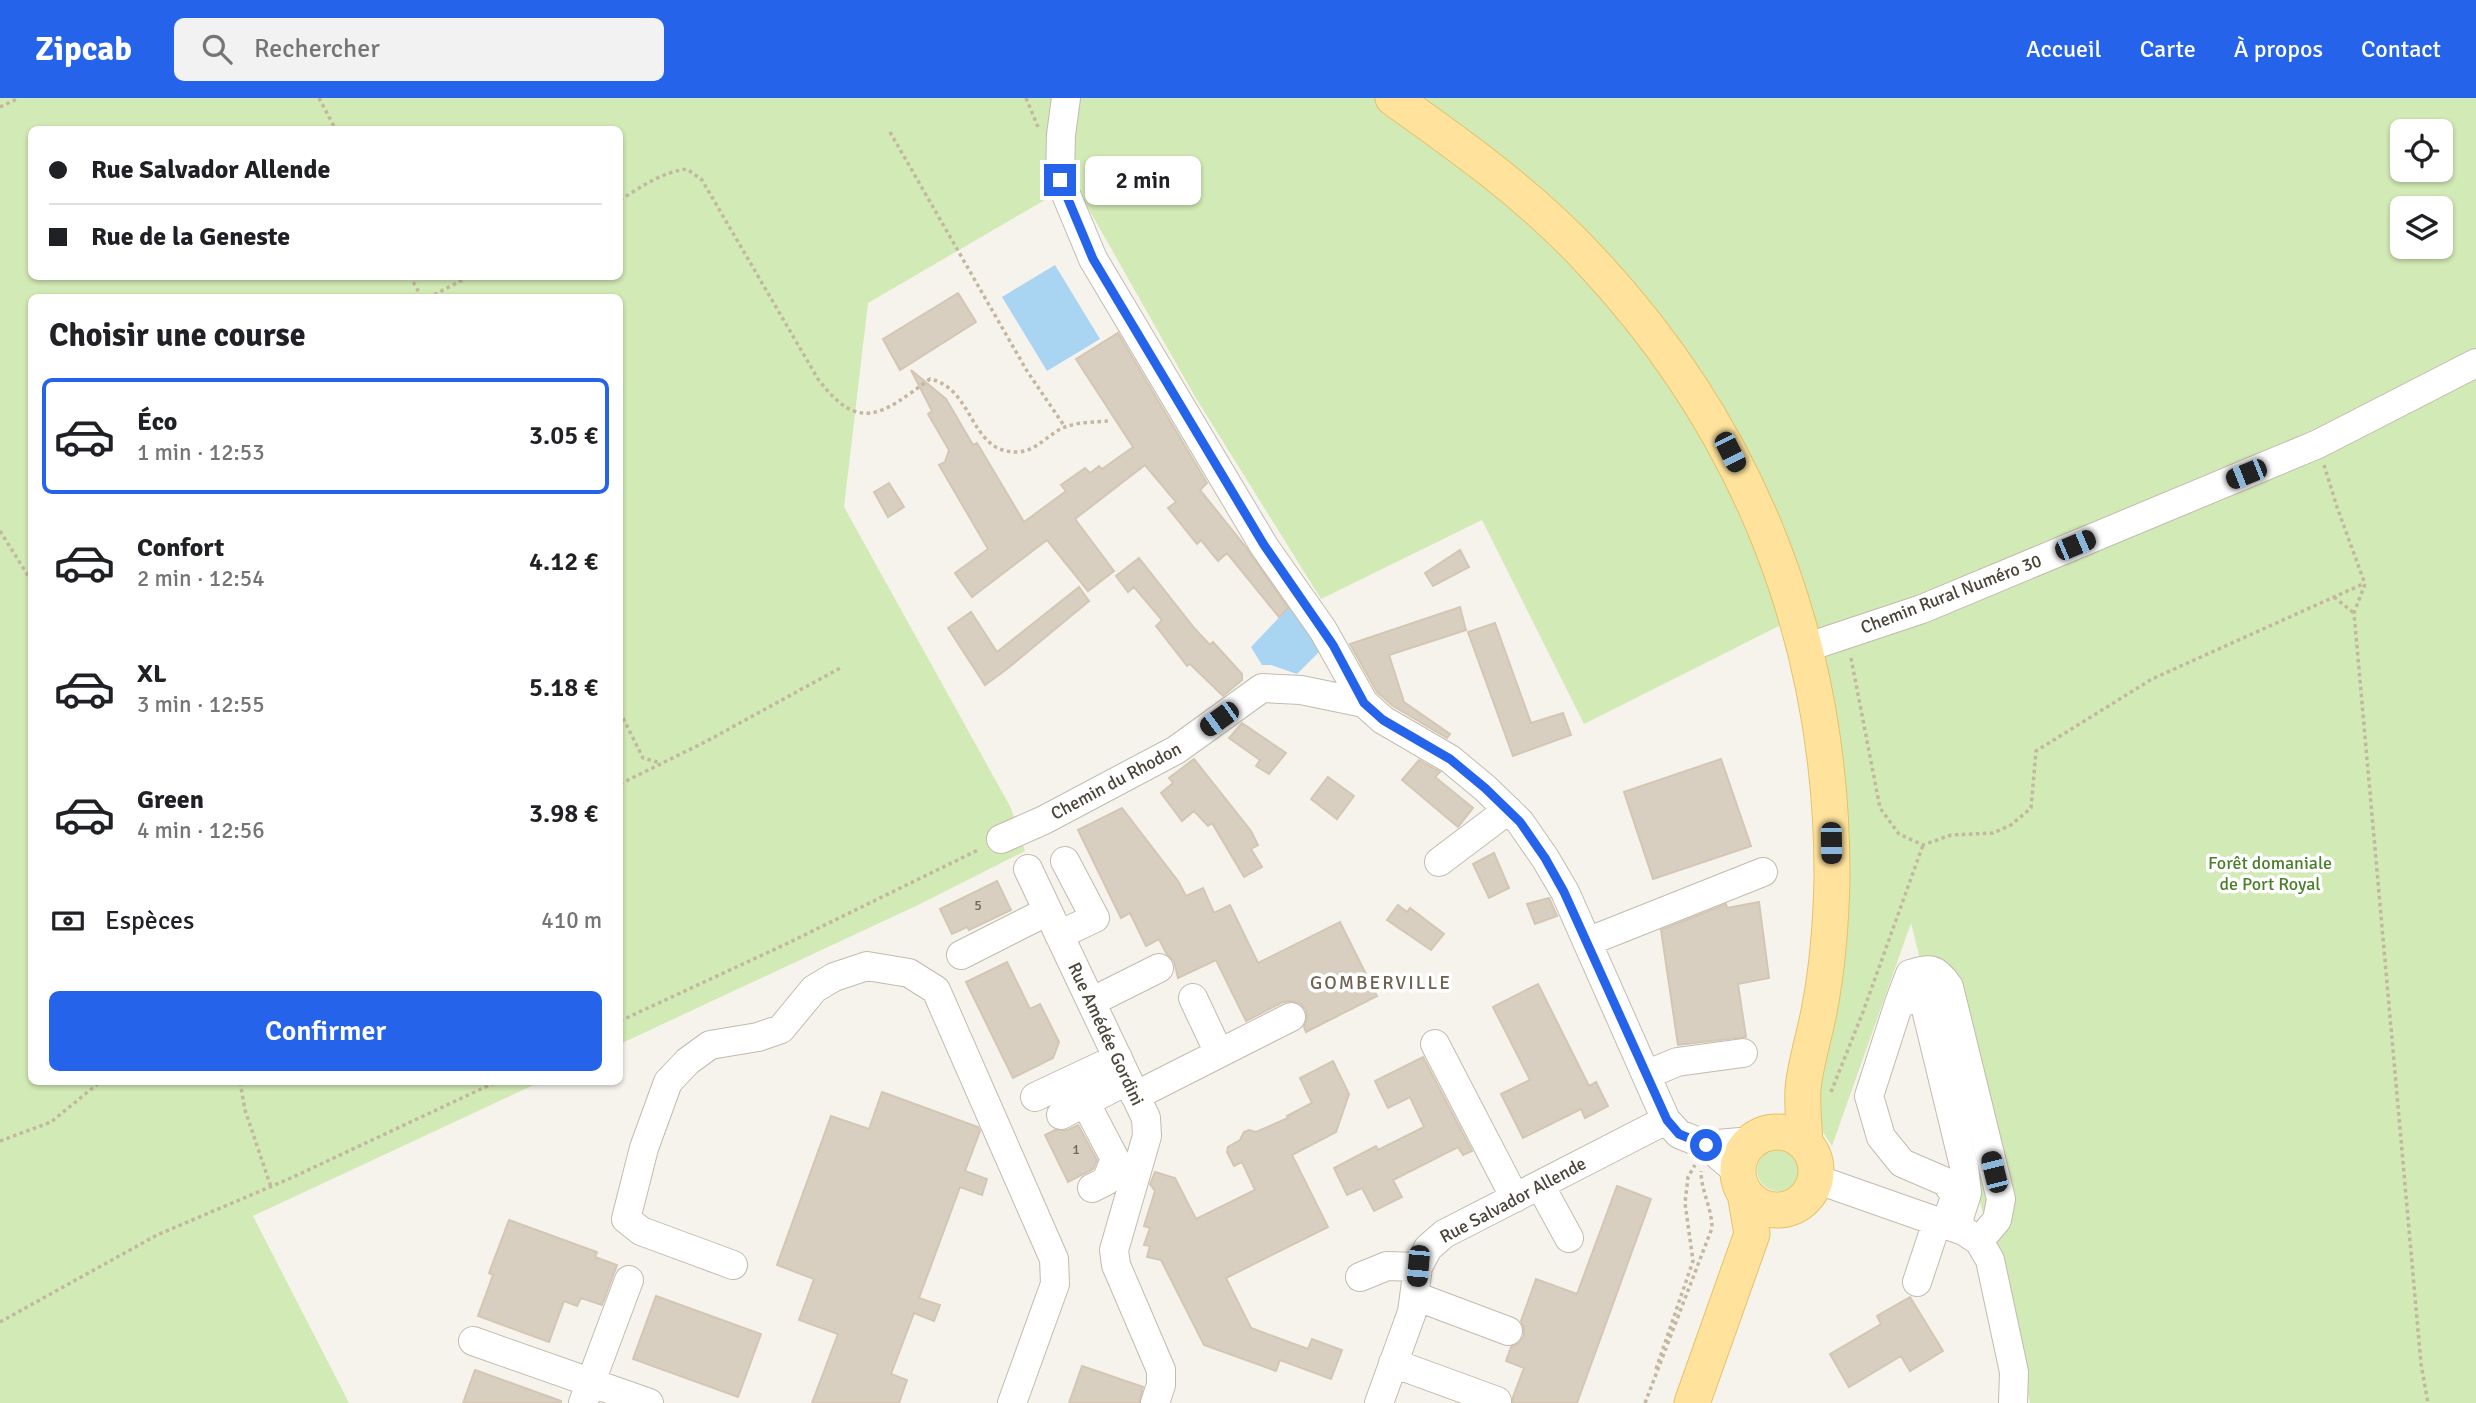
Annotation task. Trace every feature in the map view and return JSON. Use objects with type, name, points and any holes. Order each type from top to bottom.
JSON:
[{"type":"main road","points":[[1393,98],[1449,138],[1545,216],[1588,257],[1673,359],[1704,406],[1751,495],[1791,597],[1817,699],[1827,768],[1832,882],[1826,968],[1804,1114],[1795,1136],[1752,1160]]},
{"type":"main road","points":[[1692,1403],[1752,1234],[1752,1160],[1804,1114]]},
{"type":"main road","points":[[1752,1234],[1782,1210],[1800,1203],[1816,1179],[1816,1166],[1804,1114]]},
{"type":"main road","points":[[1752,1160],[1761,1207],[1782,1210]]},
{"type":"street","points":[[1066,98],[1061,135],[1060,180],[1093,259],[1264,545],[1323,629],[1364,703],[1383,720],[1450,759],[1520,822],[1564,892],[1667,1120],[1679,1134],[1752,1160]]},
{"type":"street","name":"Chemin Rural Numéro 30","points":[[1805,648],[1922,609],[2318,444],[2476,363]]},
{"type":"street","points":[[1301,690],[1342,663]]},
{"type":"street","name":"Chemin du Rhodon","points":[[1001,839],[1044,820],[1176,750],[1262,688],[1301,690],[1364,703]]},
{"type":"street","points":[[1439,862],[1508,810]]},
{"type":"street","points":[[961,955],[1053,923],[1095,918],[1065,861]]},
{"type":"street","name":"Rue Amédée Gordini","points":[[1028,869],[1146,1118],[1147,1136],[1114,1250],[1116,1265],[1161,1370],[1161,1385],[1155,1403]]},
{"type":"street","points":[[1587,942],[1763,872]]},
{"type":"street","points":[[733,1265],[641,1231],[626,1219],[644,1148],[668,1082],[688,1060],[709,1045],[758,1037],[781,1030],[814,989],[834,977],[867,965],[909,973],[936,990],[1054,1259],[1055,1284],[1012,1403]]},
{"type":"street","points":[[1091,1002],[1159,968]]},
{"type":"street","points":[[1917,1282],[1955,1229],[1955,1196],[1947,1182],[1902,1163],[1881,1137],[1869,1096],[1910,974],[1928,969],[1937,972],[1949,986],[2001,1199],[1997,1220],[1955,1229]]},
{"type":"street","points":[[1193,998],[1219,1053]]},
{"type":"street","points":[[1035,1097],[1127,1078],[1219,1053],[1291,1017]]},
{"type":"street","points":[[1435,1044],[1514,1198]]},
{"type":"street","points":[[1646,1075],[1677,1062],[1742,1053]]},
{"type":"street","points":[[1092,1188],[1106,1181],[1115,1159],[1073,1108],[1127,1078]]},
{"type":"street","name":"Rue Salvador Allende","points":[[1418,1266],[1428,1248],[1444,1234],[1667,1120]]},
{"type":"street","points":[[1816,1179],[1955,1229],[1990,1260],[2014,1372],[2013,1403]]},
{"type":"street","points":[[1540,1185],[1569,1238]]},
{"type":"street","points":[[1360,1277],[1387,1266],[1418,1266],[1412,1312],[1379,1403]]},
{"type":"street","points":[[587,1393],[629,1280]]},
{"type":"street","points":[[1415,1296],[1508,1331]]},
{"type":"street","points":[[473,1341],[587,1393],[649,1403]]},
{"type":"street","points":[[1393,1363],[1497,1401]]},
{"type":"path","points":[[0,107],[19,98]]},
{"type":"path","points":[[319,98],[334,126]]},
{"type":"path","points":[[890,132],[1027,370],[1065,427]]},
{"type":"path","points":[[623,198],[650,181],[676,171],[687,169],[702,180],[818,379],[829,394],[844,407],[867,415],[875,413],[884,410],[930,379],[942,382],[956,393],[976,428],[988,441],[1001,449],[1019,452],[1034,447],[1065,427],[1108,421]]},
{"type":"path","points":[[436,294],[462,280]]},
{"type":"path","points":[[2318,444],[2365,584],[2354,614],[2420,1350],[2428,1403]]},
{"type":"path","points":[[0,531],[28,576]]},
{"type":"path","points":[[1846,635],[1880,808],[1899,834],[1923,845],[1951,835],[1993,833],[2011,825],[2031,808],[2036,751],[2152,679],[2365,584]]},
{"type":"path","points":[[2334,597],[2354,614]]},
{"type":"path","points":[[623,783],[663,764],[842,667]]},
{"type":"path","points":[[623,718],[643,758],[663,764]]},
{"type":"path","points":[[623,1020],[1001,839]]},
{"type":"path","points":[[1804,1114],[1823,1112],[1863,1012],[1923,845]]},
{"type":"path","points":[[0,1141],[51,1122],[96,1085]]},
{"type":"path","points":[[241,1085],[271,1187]]},
{"type":"path","points":[[0,1322],[157,1235],[271,1187],[490,1085]]},
{"type":"path","points":[[1644,1403],[1693,1261],[1685,1203],[1688,1177],[1706,1145]]},
{"type":"path","points":[[1644,1403],[1712,1228],[1712,1216],[1701,1183],[1701,1162],[1706,1145]]},
{"type":"green space","name":"Forêt domaniale de Port Royal","points":[[0,98],[2476,98],[2476,1403],[2030,1403],[1911,923],[1832,1146],[1817,1123],[1812,1091],[1839,939],[1809,611],[1584,724],[1482,520],[1321,599],[1194,395],[1074,183],[868,303],[844,507],[1011,808],[1025,851],[918,905],[623,1043],[623,294],[28,294],[28,1085],[534,1085],[253,1216],[349,1403],[0,1403]]},
{"type":"green space","points":[[1778,1149],[1793,1155],[1799,1170],[1793,1185],[1778,1191],[1763,1185],[1757,1170],[1763,1155]]},
{"type":"water","points":[[1055,265],[1100,339],[1047,371],[1002,297]]},
{"type":"water","points":[[1293,603],[1322,649],[1297,674],[1271,665],[1262,665],[1251,647]]},
{"type":"building","points":[[958,293],[976,322],[900,370],[883,339]]},
{"type":"building","points":[[1118,333],[1207,483],[1200,490],[1245,546],[1288,608],[1279,617],[1227,553],[1218,561],[1201,540],[1197,544],[1168,508],[1176,502],[1145,465],[1075,519],[1114,571],[1088,591],[1047,540],[972,597],[955,573],[988,549],[939,465],[945,462],[949,450],[928,414],[932,411],[911,370],[946,399],[973,445],[977,443],[1024,522],[1066,491],[1061,485],[1085,468],[1090,473],[1099,466],[1102,469],[1133,447],[1076,359]]},
{"type":"building","points":[[889,483],[904,507],[888,517],[874,492]]},
{"type":"building","points":[[1460,550],[1469,567],[1433,586],[1425,573]]},
{"type":"building","points":[[1139,558],[1195,629],[1210,645],[1213,642],[1242,674],[1242,680],[1223,696],[1190,664],[1187,666],[1156,626],[1162,620],[1134,587],[1128,592],[1116,576]]},
{"type":"building","points":[[1079,587],[1089,601],[985,685],[948,628],[971,612],[997,652]]},
{"type":"building","points":[[1460,607],[1466,630],[1389,655],[1404,702],[1450,734],[1447,738],[1393,706],[1377,692],[1350,644]]},
{"type":"building","points":[[1495,623],[1531,723],[1563,713],[1571,735],[1513,756],[1468,632]]},
{"type":"building","points":[[1242,723],[1286,753],[1269,774],[1256,766],[1260,760],[1229,738]]},
{"type":"building","points":[[1194,759],[1251,831],[1258,845],[1251,849],[1262,867],[1244,877],[1212,823],[1208,826],[1194,811],[1182,821],[1161,793],[1173,783],[1169,778]]},
{"type":"building","points":[[1721,759],[1751,846],[1653,879],[1624,792]]},
{"type":"building","points":[[1419,760],[1440,772],[1435,777],[1473,808],[1458,827],[1402,780]]},
{"type":"building","points":[[1328,777],[1354,796],[1337,819],[1311,799]]},
{"type":"building","points":[[1122,808],[1178,881],[1186,896],[1203,888],[1214,913],[1230,905],[1258,963],[1340,922],[1377,996],[1306,1032],[1306,1010],[1293,1001],[1283,1002],[1246,1021],[1216,960],[1178,978],[1174,961],[1166,953],[1159,939],[1146,946],[1130,913],[1121,918],[1078,830]]},
{"type":"building","points":[[1494,853],[1509,888],[1489,898],[1473,864]]},
{"type":"building","points":[[997,881],[1011,910],[969,930],[967,927],[952,934],[940,909]]},
{"type":"building","points":[[1549,898],[1557,916],[1535,924],[1527,904]]},
{"type":"building","points":[[1759,902],[1769,978],[1738,984],[1746,1037],[1678,1045],[1661,930],[1726,904],[1727,908]]},
{"type":"building","points":[[1398,905],[1407,912],[1410,908],[1444,934],[1431,950],[1387,920]]},
{"type":"building","points":[[1007,962],[1030,1009],[1040,1004],[1059,1042],[1053,1058],[1013,1078],[966,982]]},
{"type":"building","points":[[1538,984],[1589,1086],[1596,1082],[1608,1106],[1585,1118],[1581,1109],[1523,1138],[1501,1094],[1530,1080],[1493,1007]]},
{"type":"building","points":[[1423,1057],[1472,1151],[1463,1155],[1458,1147],[1393,1180],[1402,1197],[1374,1211],[1362,1188],[1347,1195],[1334,1168],[1376,1146],[1378,1150],[1424,1127],[1410,1097],[1388,1108],[1375,1081]]},
{"type":"building","points":[[1333,1061],[1349,1094],[1336,1132],[1292,1155],[1328,1227],[1226,1278],[1251,1328],[1308,1349],[1312,1339],[1342,1350],[1331,1379],[1280,1360],[1276,1371],[1204,1345],[1161,1260],[1147,1257],[1150,1246],[1144,1245],[1150,1228],[1144,1226],[1155,1191],[1150,1184],[1155,1172],[1175,1178],[1196,1219],[1255,1190],[1242,1162],[1234,1166],[1227,1152],[1228,1147],[1240,1140],[1244,1132],[1256,1132],[1288,1118],[1287,1116],[1312,1103],[1300,1078]]},
{"type":"building","points":[[882,1092],[978,1127],[980,1131],[965,1171],[987,1179],[982,1195],[960,1187],[919,1298],[940,1305],[934,1321],[914,1313],[891,1374],[907,1380],[899,1403],[812,1403],[838,1334],[799,1320],[814,1279],[777,1265],[831,1116],[869,1129]]},
{"type":"building","points":[[1078,1125],[1097,1160],[1093,1169],[1068,1182],[1045,1135]]},
{"type":"building","points":[[1617,1186],[1651,1199],[1577,1403],[1513,1403],[1524,1368],[1506,1361],[1511,1347],[1519,1343],[1524,1336],[1521,1321],[1536,1279],[1577,1294]]},
{"type":"building","points":[[509,1220],[597,1252],[595,1257],[617,1265],[602,1305],[581,1298],[577,1306],[564,1301],[549,1342],[478,1316],[493,1275],[489,1273]]},
{"type":"building","points":[[656,1296],[761,1334],[738,1397],[633,1359]]},
{"type":"building","points":[[1910,1297],[1943,1351],[1910,1371],[1901,1356],[1849,1387],[1830,1354],[1881,1324],[1877,1316]]},
{"type":"building","points":[[1082,1366],[1143,1387],[1139,1403],[1069,1403]]},
{"type":"building","points":[[475,1370],[561,1401],[561,1403],[463,1403]]},
{"type":"district","name":"GOMBERVILLE","points":[[1381,982]]},
{"type":"route","points":[[1060,180],[1093,259],[1264,545],[1333,645],[1364,703],[1383,720],[1450,759],[1520,822],[1564,892],[1667,1120],[1679,1134],[1706,1145]]}]
